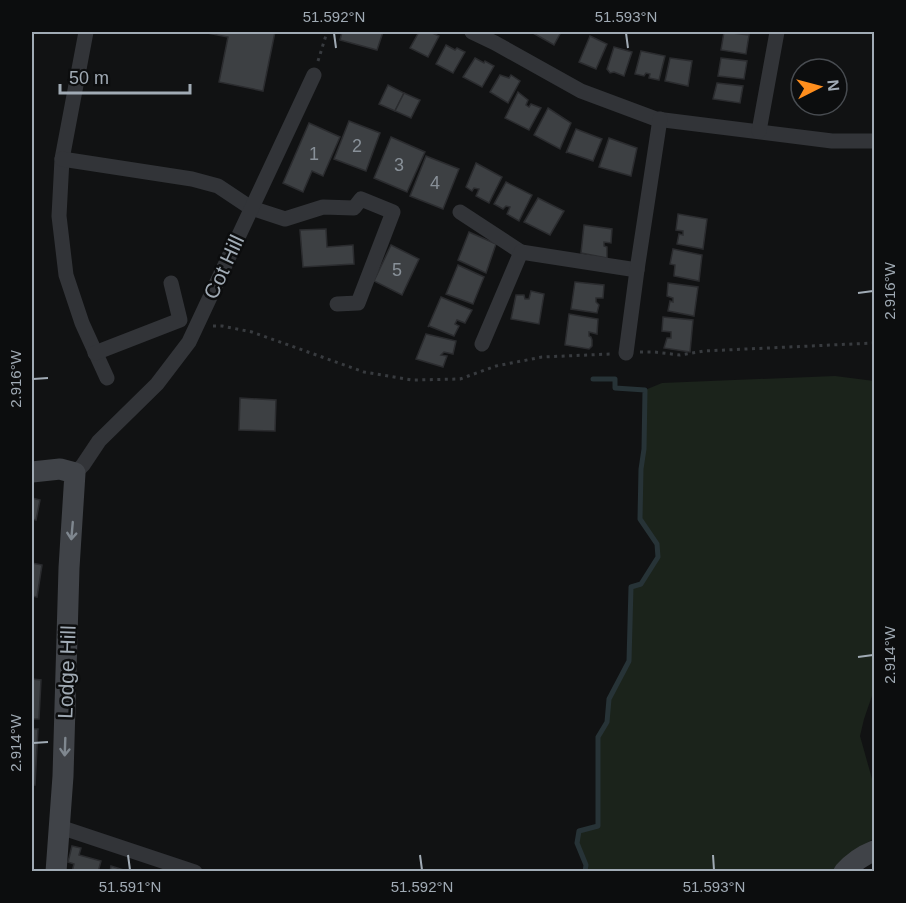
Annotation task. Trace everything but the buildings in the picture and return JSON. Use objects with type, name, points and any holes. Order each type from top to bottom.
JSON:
[{"type":"street","points":[[86,32],[62,159],[59,216],[66,275],[82,323],[107,378]]},
{"type":"street","points":[[472,32],[498,37],[581,91],[660,119],[832,141],[874,141]]},
{"type":"street","points":[[759,131],[777,32]]},
{"type":"street","name":"Cot Hill","points":[[75,473],[99,441],[157,384],[189,342],[314,75]]},
{"type":"street","points":[[626,353],[660,119]]},
{"type":"street","points":[[62,159],[192,179],[218,186],[251,208],[285,219],[323,207],[354,208],[361,198],[393,212],[358,303],[337,304]]},
{"type":"street","points":[[459,212],[522,252],[637,270]]},
{"type":"street","points":[[482,344],[522,252]]},
{"type":"street","points":[[95,353],[180,320],[171,283]]},
{"type":"street","points":[[32,472],[60,469],[75,473]]},
{"type":"street","name":"Lodge Hill","points":[[56,872],[66,711],[69,568],[75,473]]},
{"type":"street","points":[[60,827],[195,872]]},
{"type":"street","points":[[844,872],[874,851]]},
{"type":"path","points":[[314,75],[327,32]]},
{"type":"path","points":[[197,325],[222,326],[252,332],[364,372],[412,380],[460,379],[496,366],[543,357],[654,351],[680,356],[704,351],[874,343]]},
{"type":"shaded area","points":[[835,376],[874,381],[874,690],[860,736],[874,786],[874,838],[835,872],[585,871],[586,865],[577,843],[579,831],[598,826],[598,737],[607,722],[609,699],[629,661],[631,587],[641,584],[658,557],[657,544],[640,519],[645,390],[662,383]]},
{"type":"waterway","points":[[585,872],[586,865],[577,843],[579,831],[598,826],[598,737],[607,722],[609,699],[629,661],[631,587],[641,584],[658,557],[657,544],[640,519],[645,390],[615,388],[615,379],[593,379]]}]
